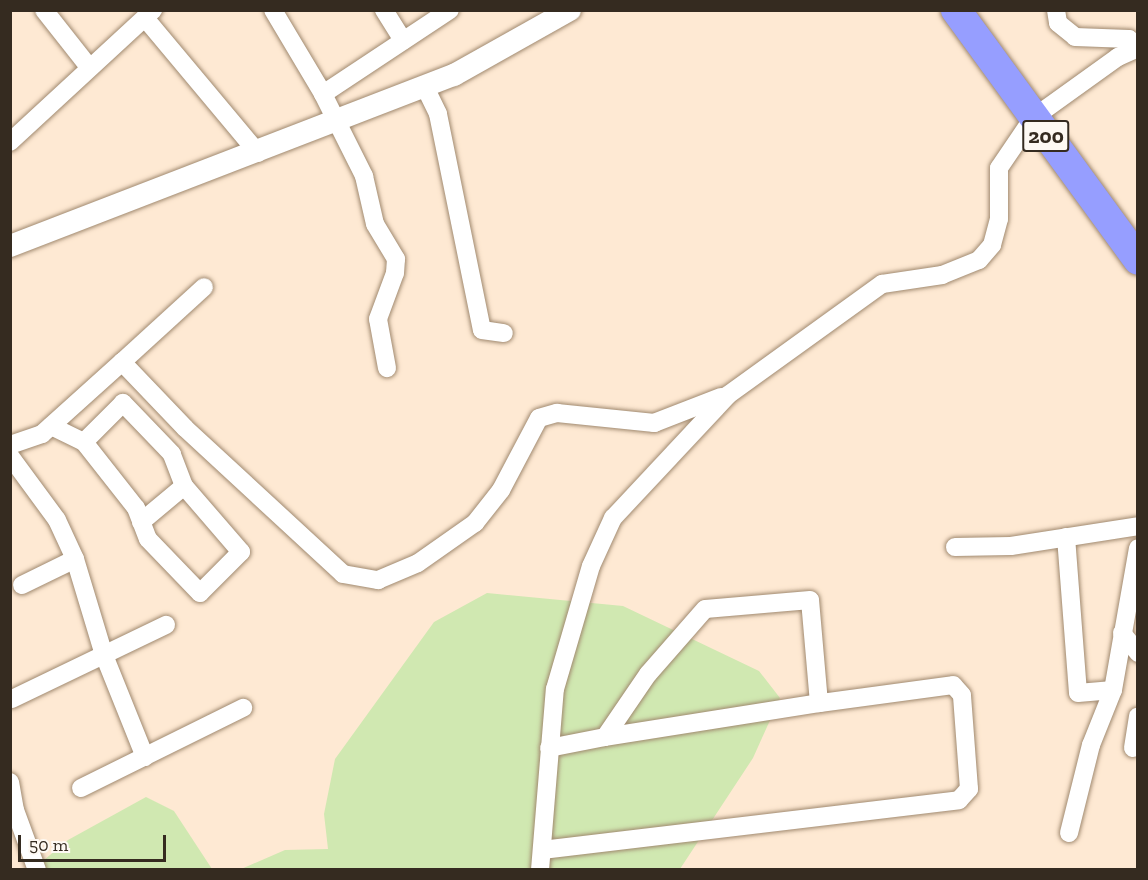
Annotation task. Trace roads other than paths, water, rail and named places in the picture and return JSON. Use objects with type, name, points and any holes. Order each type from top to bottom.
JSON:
[{"type":"highway","name":"200","points":[[956,10],[1137,260]]},
{"type":"street","points":[[44,10],[89,67]]},
{"type":"street","points":[[273,10],[323,94],[364,176],[375,224],[396,259],[395,273],[378,319],[387,368]]},
{"type":"street","points":[[384,10],[403,41]]},
{"type":"street","points":[[323,94],[450,10]]},
{"type":"street","points":[[10,246],[337,123],[425,87],[570,10]]},
{"type":"street","points":[[540,870],[555,689],[591,566],[613,518],[728,395],[882,284],[942,275],[979,260],[992,245],[999,219],[999,168],[1033,118],[1118,57],[1137,48],[1129,39],[1075,37],[1058,23],[1056,10]]},
{"type":"street","points":[[10,142],[149,14],[258,153]]},
{"type":"street","points":[[425,87],[438,114],[482,330],[504,333]]},
{"type":"street","points":[[145,757],[104,655],[75,559],[57,520],[11,446],[42,434],[204,287]]},
{"type":"street","points":[[122,362],[185,428],[343,574],[378,580],[418,563],[475,523],[501,490],[539,418],[556,413],[654,423],[728,395]]},
{"type":"street","points":[[51,426],[84,442],[136,508],[148,539],[200,593],[241,552],[184,486],[171,454],[123,403],[84,442]]},
{"type":"street","points":[[141,522],[184,486]]},
{"type":"street","points":[[955,547],[1011,546],[1137,526]]},
{"type":"street","points":[[1066,537],[1078,693],[1113,690]]},
{"type":"street","points":[[1069,833],[1091,745],[1113,690],[1137,548]]},
{"type":"street","points":[[22,585],[75,559]]},
{"type":"street","points":[[605,737],[648,674],[705,609],[810,600],[819,703]]},
{"type":"street","points":[[12,699],[166,625]]},
{"type":"street","points":[[1122,633],[1137,653]]},
{"type":"street","points":[[542,850],[959,800],[969,789],[962,695],[953,685],[819,703],[549,748]]},
{"type":"street","points":[[81,788],[243,708]]},
{"type":"street","points":[[1133,748],[1137,716]]},
{"type":"street","points":[[10,782],[15,810],[37,870]]}]
